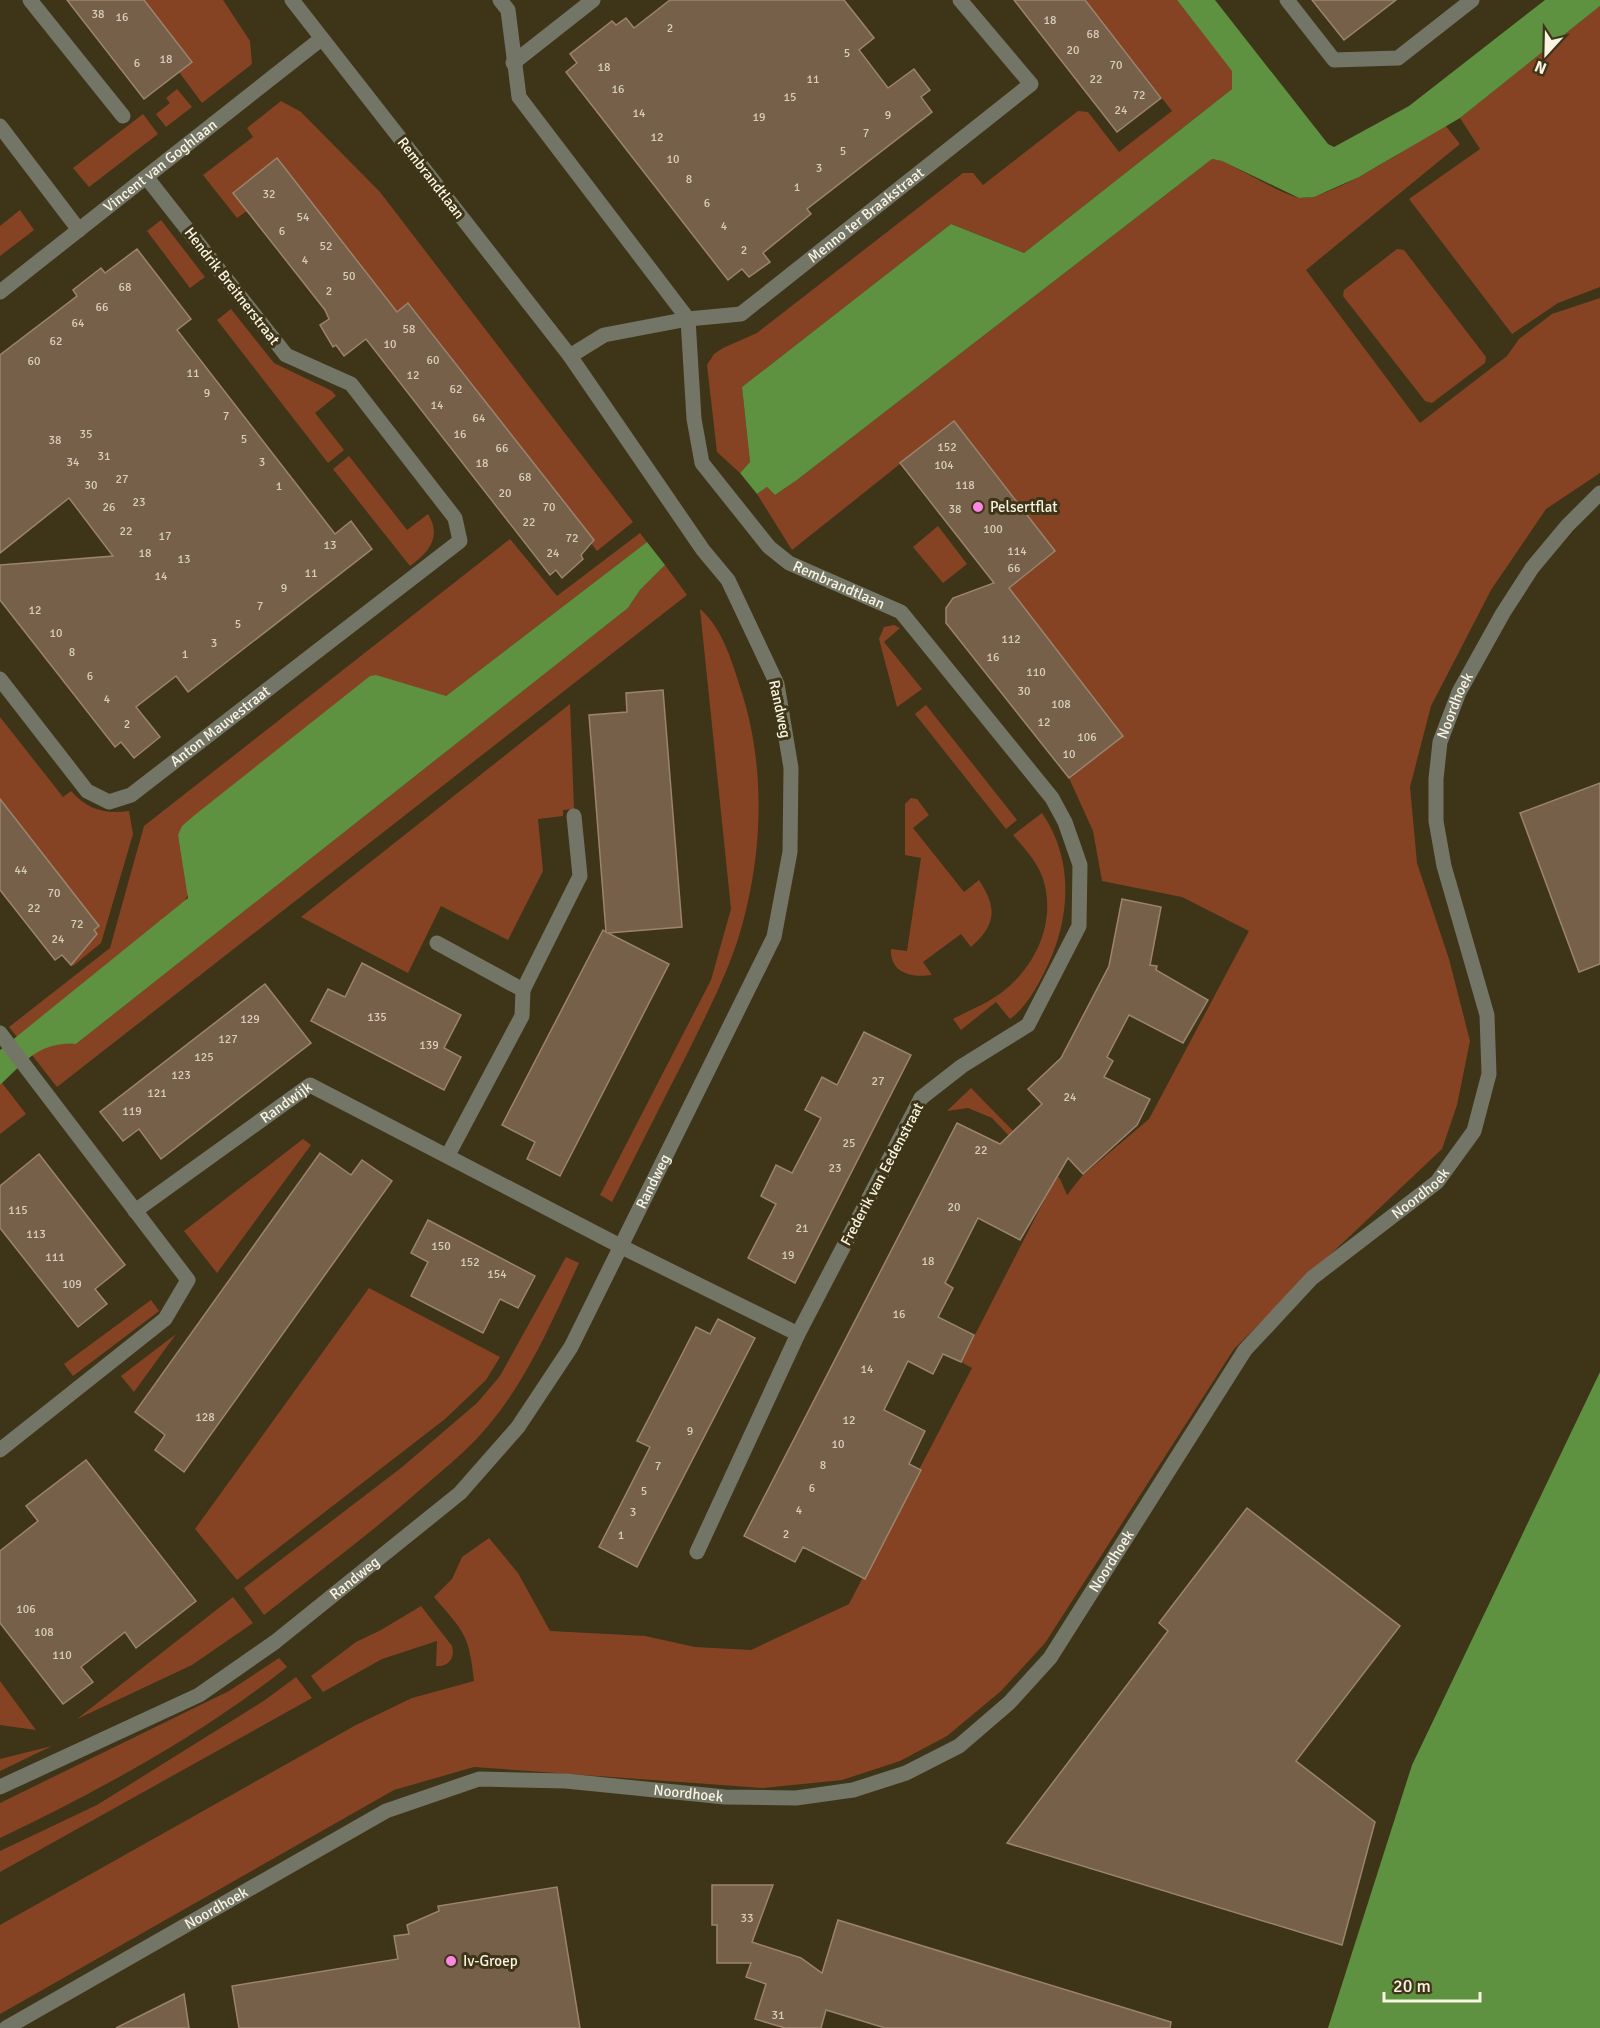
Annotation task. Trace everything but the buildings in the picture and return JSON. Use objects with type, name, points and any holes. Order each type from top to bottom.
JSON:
[{"type":"street","points":[[30,0],[123,116]]},
{"type":"street","name":"Rembrandtlaan","points":[[292,0],[570,356]]},
{"type":"street","points":[[500,0],[508,10],[519,97],[688,319]]},
{"type":"street","points":[[513,63],[593,0]]},
{"type":"street","name":"Menno ter Braakstraat","points":[[570,356],[604,334],[688,319],[741,314],[1031,84],[960,0]]},
{"type":"street","points":[[1287,0],[1334,60],[1398,58],[1472,0]]},
{"type":"street","name":"Vincent van Goghlaan","points":[[0,292],[321,39]]},
{"type":"street","points":[[0,126],[79,230]]},
{"type":"street","name":"Hendrik Breitnerstraat","points":[[147,178],[286,355],[351,384],[455,518],[460,541]]},
{"type":"street","name":"Rembrandtlaan","points":[[688,319],[694,419],[702,464],[769,547],[789,563],[901,612],[1052,798],[1065,822]]},
{"type":"street","name":"Randweg","points":[[0,1787],[199,1695],[275,1642],[460,1493],[518,1427],[571,1347],[774,937],[790,852],[791,768],[777,684],[728,580],[703,550],[570,356]]},
{"type":"street","name":"Noordhoek","points":[[6,2028],[386,1811],[479,1779],[567,1781],[725,1797],[796,1798],[853,1790],[906,1773],[959,1746],[1009,1703],[1050,1658],[1245,1350],[1312,1278],[1437,1182],[1474,1131],[1489,1074],[1487,1015],[1444,867],[1436,821],[1436,780],[1440,742],[1459,692],[1503,613],[1532,568],[1567,526],[1600,493]]},
{"type":"street","name":"Anton Mauvestraat","points":[[0,679],[87,791],[109,802],[131,795],[460,541]]},
{"type":"street","points":[[448,1155],[522,1016],[523,990],[580,876],[574,816]]},
{"type":"street","name":"Frederik van Eedenstraat","points":[[697,1552],[798,1334],[921,1098],[962,1066],[1028,1025],[1079,926],[1080,865],[1065,822]]},
{"type":"street","points":[[437,943],[523,990]]},
{"type":"street","points":[[0,1450],[165,1319],[188,1280],[1,1034]]},
{"type":"street","name":"Randwijk","points":[[135,1210],[310,1085],[622,1247]]},
{"type":"street","points":[[622,1247],[798,1334]]},
{"type":"shaded area","points":[[144,0],[223,0],[250,41],[252,64],[202,103],[179,72]]},
{"type":"shaded area","points":[[1085,0],[1177,0],[1233,71],[1232,89],[1024,253],[951,224],[742,387],[750,462],[740,473],[717,452],[707,365],[714,354],[757,333],[963,173],[973,173],[983,185],[1078,111],[1088,112],[1119,152],[1172,111]]},
{"type":"shaded area","points":[[1177,0],[1215,0],[1328,144],[1334,147],[1409,106],[1545,0],[1600,0],[1600,6],[1460,118],[1359,177],[1314,197],[1299,198],[1222,161],[1212,159],[797,480],[775,495],[767,487],[757,494],[740,473],[750,462],[742,387],[951,224],[1024,253],[1232,89],[1232,71]]},
{"type":"shaded area","points":[[1600,6],[1600,287],[1558,303],[1512,334],[1409,199],[1480,149],[1460,118]]},
{"type":"shaded area","points":[[177,89],[192,107],[166,127],[156,114],[170,103],[166,98]]},
{"type":"shaded area","points":[[281,101],[301,112],[380,192],[633,522],[597,551],[591,543],[594,540],[409,303],[378,326],[276,159],[233,193],[247,211],[237,218],[203,175],[253,137],[247,128]]},
{"type":"shaded area","points":[[143,114],[158,134],[89,187],[73,168]]},
{"type":"shaded area","points":[[1445,125],[1460,144],[1306,270],[1420,423],[1507,356],[1519,339],[1552,314],[1600,298],[1600,473],[1546,509],[1491,590],[1431,706],[1410,787],[1417,863],[1449,959],[1470,1041],[1457,1105],[1442,1149],[1234,1349],[1045,1643],[1001,1691],[947,1736],[900,1761],[842,1780],[763,1788],[474,1767],[394,1790],[0,2014],[0,1925],[356,1725],[412,1698],[474,1681],[470,1653],[463,1634],[434,1597],[452,1579],[462,1557],[489,1538],[518,1573],[550,1631],[645,1636],[695,1647],[751,1650],[849,1604],[972,1368],[961,1362],[1051,1187],[1052,1181],[992,1118],[968,1108],[947,1111],[971,1088],[1060,1179],[1067,1195],[1082,1176],[1149,1119],[1249,931],[1182,897],[1102,881],[1093,831],[1069,778],[1122,736],[1009,588],[1055,551],[954,421],[792,550],[757,494],[767,487],[775,495],[797,480],[1212,159],[1222,161],[1294,196],[1301,198],[1315,196],[1353,180]]},
{"type":"shaded area","points":[[20,210],[34,230],[0,256],[0,226]]},
{"type":"shaded area","points":[[161,220],[205,277],[190,288],[147,231]]},
{"type":"shaded area","points":[[1397,249],[1404,250],[1486,357],[1485,363],[1432,403],[1425,401],[1343,296],[1344,290]]},
{"type":"shaded area","points":[[231,309],[274,363],[332,391],[336,396],[315,413],[344,450],[328,463],[217,320]]},
{"type":"shaded area","points":[[349,456],[407,530],[428,514],[434,530],[431,543],[423,555],[410,566],[333,469]]},
{"type":"shaded area","points":[[938,526],[967,564],[943,583],[913,547]]},
{"type":"shaded area","points":[[640,533],[647,542],[446,696],[178,835],[189,892],[183,905],[17,1037],[9,1027],[110,948],[144,826],[510,539],[557,596]]},
{"type":"shaded area","points":[[647,542],[665,565],[640,590],[628,608],[76,1044],[63,1044],[42,1050],[25,1061],[0,1085],[0,1050],[188,898],[178,835],[182,826],[196,814],[370,676],[376,675],[446,696]]},
{"type":"shaded area","points":[[665,565],[687,595],[57,1087],[32,1055],[36,1051],[47,1046],[76,1044],[628,608],[640,590]]},
{"type":"shaded area","points":[[700,609],[715,626],[726,648],[739,682],[749,721],[758,778],[758,836],[755,865],[743,922],[725,973],[612,1202],[600,1195],[711,980],[731,909]]},
{"type":"shaded area","points":[[894,625],[900,628],[884,642],[922,689],[897,707],[879,639],[884,627]]},
{"type":"shaded area","points":[[570,704],[574,809],[563,810],[563,816],[538,819],[543,871],[508,940],[441,906],[408,973],[301,917]]},
{"type":"shaded area","points":[[926,705],[1017,820],[1006,829],[915,714]]},
{"type":"shaded area","points":[[0,717],[63,797],[71,791],[84,803],[97,809],[112,812],[129,811],[133,834],[101,943],[73,966],[71,965],[89,944],[84,938],[96,933],[94,930],[99,926],[0,799]]},
{"type":"shaded area","points":[[911,798],[917,799],[929,815],[913,828],[964,892],[979,880],[991,907],[990,923],[986,931],[971,947],[961,934],[923,962],[932,975],[917,976],[898,969],[894,964],[891,949],[907,951],[921,858],[905,855],[905,804]]},
{"type":"shaded area","points":[[1042,813],[1053,832],[1064,872],[1064,914],[1052,955],[1033,993],[1015,1015],[1010,1019],[996,1002],[961,1030],[953,1019],[987,1002],[1006,989],[1026,968],[1040,943],[1047,915],[1045,886],[1037,865],[1013,835]]},
{"type":"shaded area","points":[[2,1083],[26,1114],[0,1134],[0,1085]]},
{"type":"shaded area","points":[[303,1139],[311,1145],[217,1273],[184,1231]]},
{"type":"shaded area","points":[[566,1257],[579,1263],[528,1369],[488,1426],[464,1451],[402,1505],[264,1615],[244,1588],[401,1468],[477,1403],[500,1376]]},
{"type":"shaded area","points":[[369,1288],[500,1357],[486,1380],[445,1419],[237,1580],[195,1529]]},
{"type":"shaded area","points":[[151,1300],[159,1311],[73,1376],[64,1364]]},
{"type":"shaded area","points":[[176,1334],[134,1392],[121,1376]]},
{"type":"shaded area","points":[[1600,1372],[1600,2028],[1328,2028],[1412,1765]]},
{"type":"shaded area","points":[[233,1597],[253,1623],[192,1665],[77,1719]]},
{"type":"shaded area","points":[[421,1606],[452,1646],[453,1654],[448,1663],[436,1666],[437,1641],[382,1659],[323,1692],[311,1676],[356,1642]]},
{"type":"shaded area","points":[[279,1658],[287,1667],[220,1716],[112,1781],[0,1838],[0,1803],[229,1691]]},
{"type":"shaded area","points":[[296,1677],[312,1698],[0,1872],[0,1851],[97,1805],[265,1700]]},
{"type":"shaded area","points":[[0,1681],[36,1730],[0,1725]]},
{"type":"shaded area","points":[[52,1746],[0,1771],[0,1759]]},
{"type":"place","name":"Pelsertflat","points":[[978,507]]},
{"type":"place","name":"Iv-Groep","points":[[451,1961]]}]
